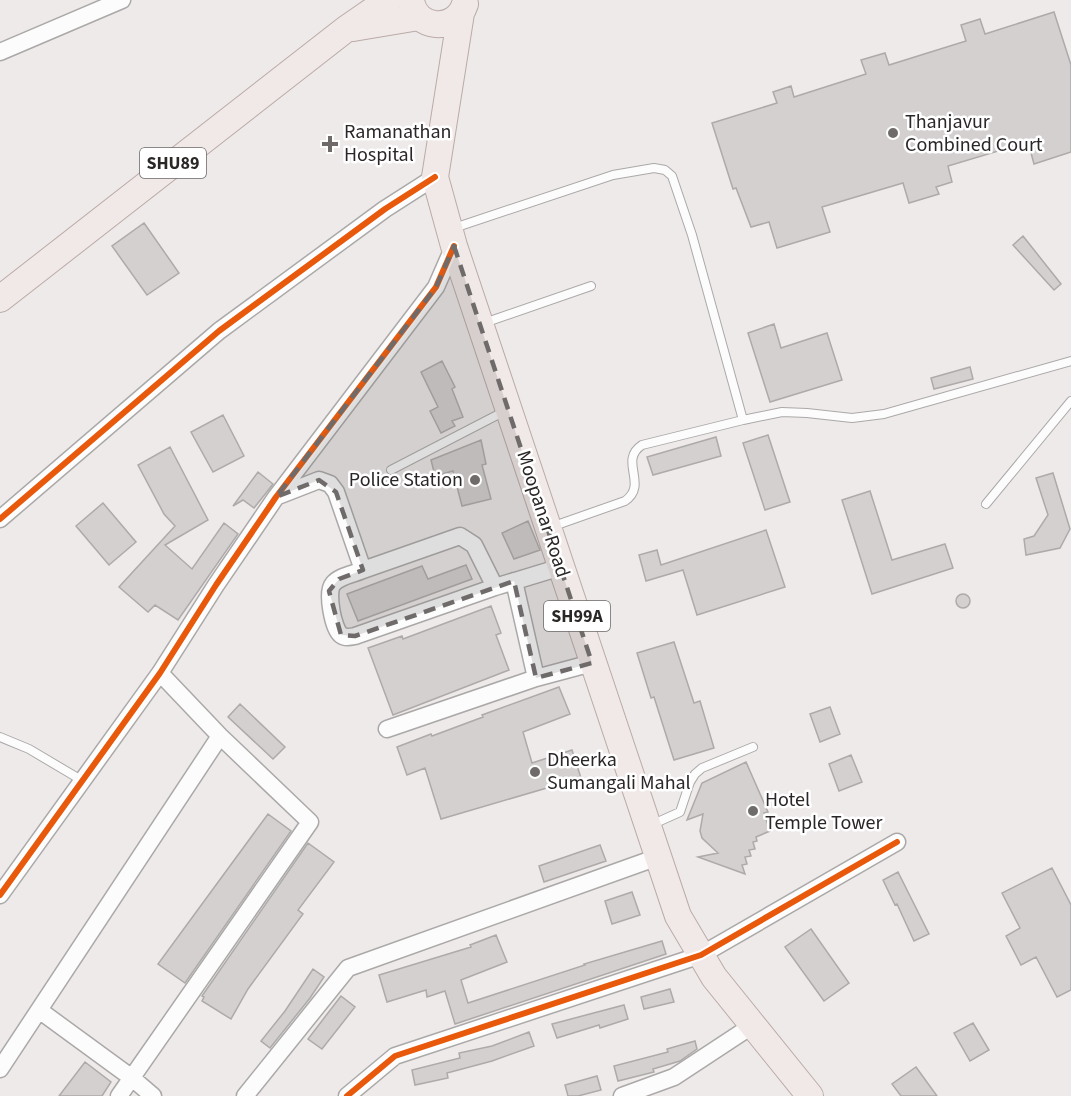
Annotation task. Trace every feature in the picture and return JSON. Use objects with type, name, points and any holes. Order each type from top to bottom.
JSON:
[{"type":"main road","name":"SHU89","points":[[0,299],[346,29],[388,0]]},
{"type":"main road","name":"SHU89","points":[[346,29],[421,14],[448,23],[463,7]]},
{"type":"main road","name":"Moopanar Road","points":[[463,7],[435,177],[452,238],[678,916],[714,977],[810,1096]]},
{"type":"main road","name":"Moopanar Road","points":[[421,14],[448,100]]},
{"type":"street","points":[[0,52],[122,0]]},
{"type":"street","points":[[0,519],[219,332],[385,209],[435,177]]},
{"type":"street","points":[[0,895],[160,674],[216,585],[276,497],[436,287],[452,238]]},
{"type":"street","points":[[276,497],[319,480],[330,484],[336,492],[363,570]]},
{"type":"street","points":[[495,587],[474,545],[460,536],[339,579],[329,591],[337,630],[341,636],[347,637],[561,567]]},
{"type":"street","points":[[514,581],[536,678]]},
{"type":"street","points":[[387,729],[536,678],[592,663]]},
{"type":"street","points":[[119,1096],[310,822],[220,736],[160,674]]},
{"type":"street","points":[[0,1069],[220,736]]},
{"type":"street","points":[[347,1096],[395,1056],[701,955],[897,842]]},
{"type":"street","points":[[245,1096],[348,968],[658,857]]},
{"type":"street","points":[[39,1010],[153,1096]]},
{"type":"street","points":[[622,1096],[674,1077],[753,1025]]},
{"type":"lane","points":[[452,238],[613,175],[654,168],[665,170],[672,177],[692,235],[743,420]]},
{"type":"lane","points":[[480,324],[591,286]]},
{"type":"lane","points":[[548,528],[632,497],[635,490],[633,455],[642,445],[782,412],[807,412],[852,418],[885,414],[1071,361]]},
{"type":"lane","points":[[986,504],[1071,401]]},
{"type":"lane","points":[[391,470],[508,410]]},
{"type":"lane","points":[[0,737],[29,749],[84,781]]},
{"type":"lane","points":[[648,827],[680,812],[690,782],[702,768],[753,747]]},
{"type":"highlighted area","points":[[454,246],[592,663],[536,678],[514,581],[355,636],[341,635],[329,591],[339,579],[363,570],[336,492],[319,480],[276,497],[436,287]]},
{"type":"building","name":"Thanjavur Combined Court","points":[[1054,12],[1071,65],[1071,152],[1034,164],[1028,142],[948,166],[952,182],[936,187],[939,194],[909,203],[903,183],[822,207],[830,232],[777,248],[769,222],[751,227],[736,188],[733,189],[712,123],[777,103],[773,92],[791,86],[794,97],[866,74],[861,60],[885,53],[889,65],[966,41],[961,25],[980,19],[985,34]]},
{"type":"building","points":[[144,223],[179,273],[147,295],[112,246]]},
{"type":"building","points":[[1023,236],[1061,284],[1054,290],[1013,245]]},
{"type":"building","points":[[774,324],[781,348],[827,333],[842,380],[770,402],[748,333]]},
{"type":"building","points":[[442,361],[455,387],[452,389],[463,417],[452,421],[455,426],[441,433],[430,411],[438,407],[421,372]]},
{"type":"building","points":[[970,367],[973,379],[934,389],[931,378]]},
{"type":"building","points":[[223,415],[244,456],[213,472],[191,432]]},
{"type":"building","points":[[768,435],[790,502],[765,510],[743,443]]},
{"type":"building","points":[[716,437],[721,456],[653,475],[647,457]]},
{"type":"building","points":[[481,440],[486,464],[482,465],[491,499],[462,506],[453,471],[435,476],[431,460]]},
{"type":"building","points":[[170,447],[208,520],[165,545],[192,569],[224,523],[238,534],[178,620],[155,605],[148,612],[119,587],[175,526],[164,514],[138,465]]},
{"type":"building","points":[[258,472],[273,484],[254,508],[243,500],[233,506]]},
{"type":"building","points":[[1053,473],[1070,529],[1060,548],[1026,555],[1024,539],[1034,536],[1048,515],[1036,478]]},
{"type":"building","points":[[870,491],[892,560],[945,544],[953,568],[872,594],[842,500]]},
{"type":"building","points":[[103,503],[136,542],[109,565],[76,526]]},
{"type":"building","points":[[528,521],[540,550],[514,559],[502,533]]},
{"type":"building","points":[[766,530],[785,587],[697,615],[683,570],[646,581],[639,555],[657,550],[661,565]]},
{"type":"building","points":[[466,565],[472,579],[358,621],[347,594],[422,566],[428,579]]},
{"type":"building","points":[[963,594],[968,596],[970,601],[968,606],[963,608],[958,606],[956,601],[958,596]]},
{"type":"building","points":[[491,606],[501,633],[496,635],[509,670],[393,715],[368,648],[402,636],[403,639]]},
{"type":"building","points":[[674,642],[694,703],[700,701],[714,748],[674,760],[637,653]]},
{"type":"building","points":[[559,687],[570,714],[523,732],[532,763],[572,750],[581,778],[441,819],[425,768],[407,775],[397,747],[431,734],[432,736]]},
{"type":"building","points":[[240,704],[285,747],[273,759],[228,717]]},
{"type":"building","points":[[830,707],[840,734],[820,742],[810,714]]},
{"type":"building","points":[[851,755],[862,782],[839,791],[829,764]]},
{"type":"building","points":[[746,762],[768,812],[764,813],[770,831],[756,837],[757,841],[753,842],[755,849],[749,850],[751,856],[745,857],[747,864],[742,865],[745,874],[698,857],[718,853],[702,838],[700,831],[703,814],[687,820],[702,783]]},
{"type":"building","points":[[268,814],[291,831],[185,983],[158,964]]},
{"type":"building","points":[[308,843],[334,862],[298,910],[303,914],[248,989],[231,1019],[202,1001],[204,997],[202,996]]},
{"type":"building","points":[[600,845],[606,861],[544,882],[539,866]]},
{"type":"building","points":[[1052,868],[1071,905],[1071,990],[1057,997],[1036,957],[1021,965],[1006,936],[1020,928],[1002,893]]},
{"type":"building","points":[[898,872],[929,934],[914,941],[883,880]]},
{"type":"building","points":[[632,892],[640,915],[612,924],[605,901]]},
{"type":"building","points":[[811,929],[849,983],[824,1001],[785,947]]},
{"type":"building","points":[[496,935],[507,962],[461,980],[468,1003],[584,964],[662,941],[666,954],[455,1024],[445,991],[427,997],[426,990],[387,1002],[379,975],[471,947],[470,945]]},
{"type":"building","points":[[313,969],[324,977],[270,1048],[261,1041],[285,1011]]},
{"type":"building","points":[[670,989],[674,1002],[644,1009],[641,997]]},
{"type":"building","points":[[341,996],[355,1007],[322,1049],[308,1039]]},
{"type":"building","points":[[624,1005],[628,1019],[557,1038],[552,1024]]},
{"type":"building","points":[[973,1023],[989,1050],[970,1061],[954,1033]]},
{"type":"building","points":[[529,1032],[534,1046],[492,1061],[447,1073],[448,1078],[415,1085],[412,1070],[460,1058],[459,1053],[492,1046]]},
{"type":"building","points":[[695,1041],[697,1049],[680,1061],[653,1069],[654,1072],[618,1081],[614,1066],[668,1052],[667,1049]]},
{"type":"building","points":[[85,1062],[111,1082],[102,1096],[59,1096]]},
{"type":"building","points":[[916,1067],[937,1096],[901,1096],[892,1084]]},
{"type":"building","points":[[597,1076],[601,1090],[568,1096],[565,1085]]},
{"type":"cycle path","points":[[0,519],[219,331],[385,209],[435,177]]},
{"type":"cycle path","points":[[0,895],[160,673],[276,497],[436,287],[454,246]]},
{"type":"cycle path","points":[[347,1096],[395,1056],[701,955],[897,842]]},
{"type":"place","name":"Thanjavur Combined Court","points":[[893,133]]},
{"type":"place","name":"Ramanathan Hospital","points":[[330,144]]},
{"type":"place","name":"Police Station","points":[[475,480]]},
{"type":"place","name":"Dheerka Sumangali Mahal","points":[[535,772]]},
{"type":"place","name":"Hotel Temple Tower","points":[[753,811]]}]
